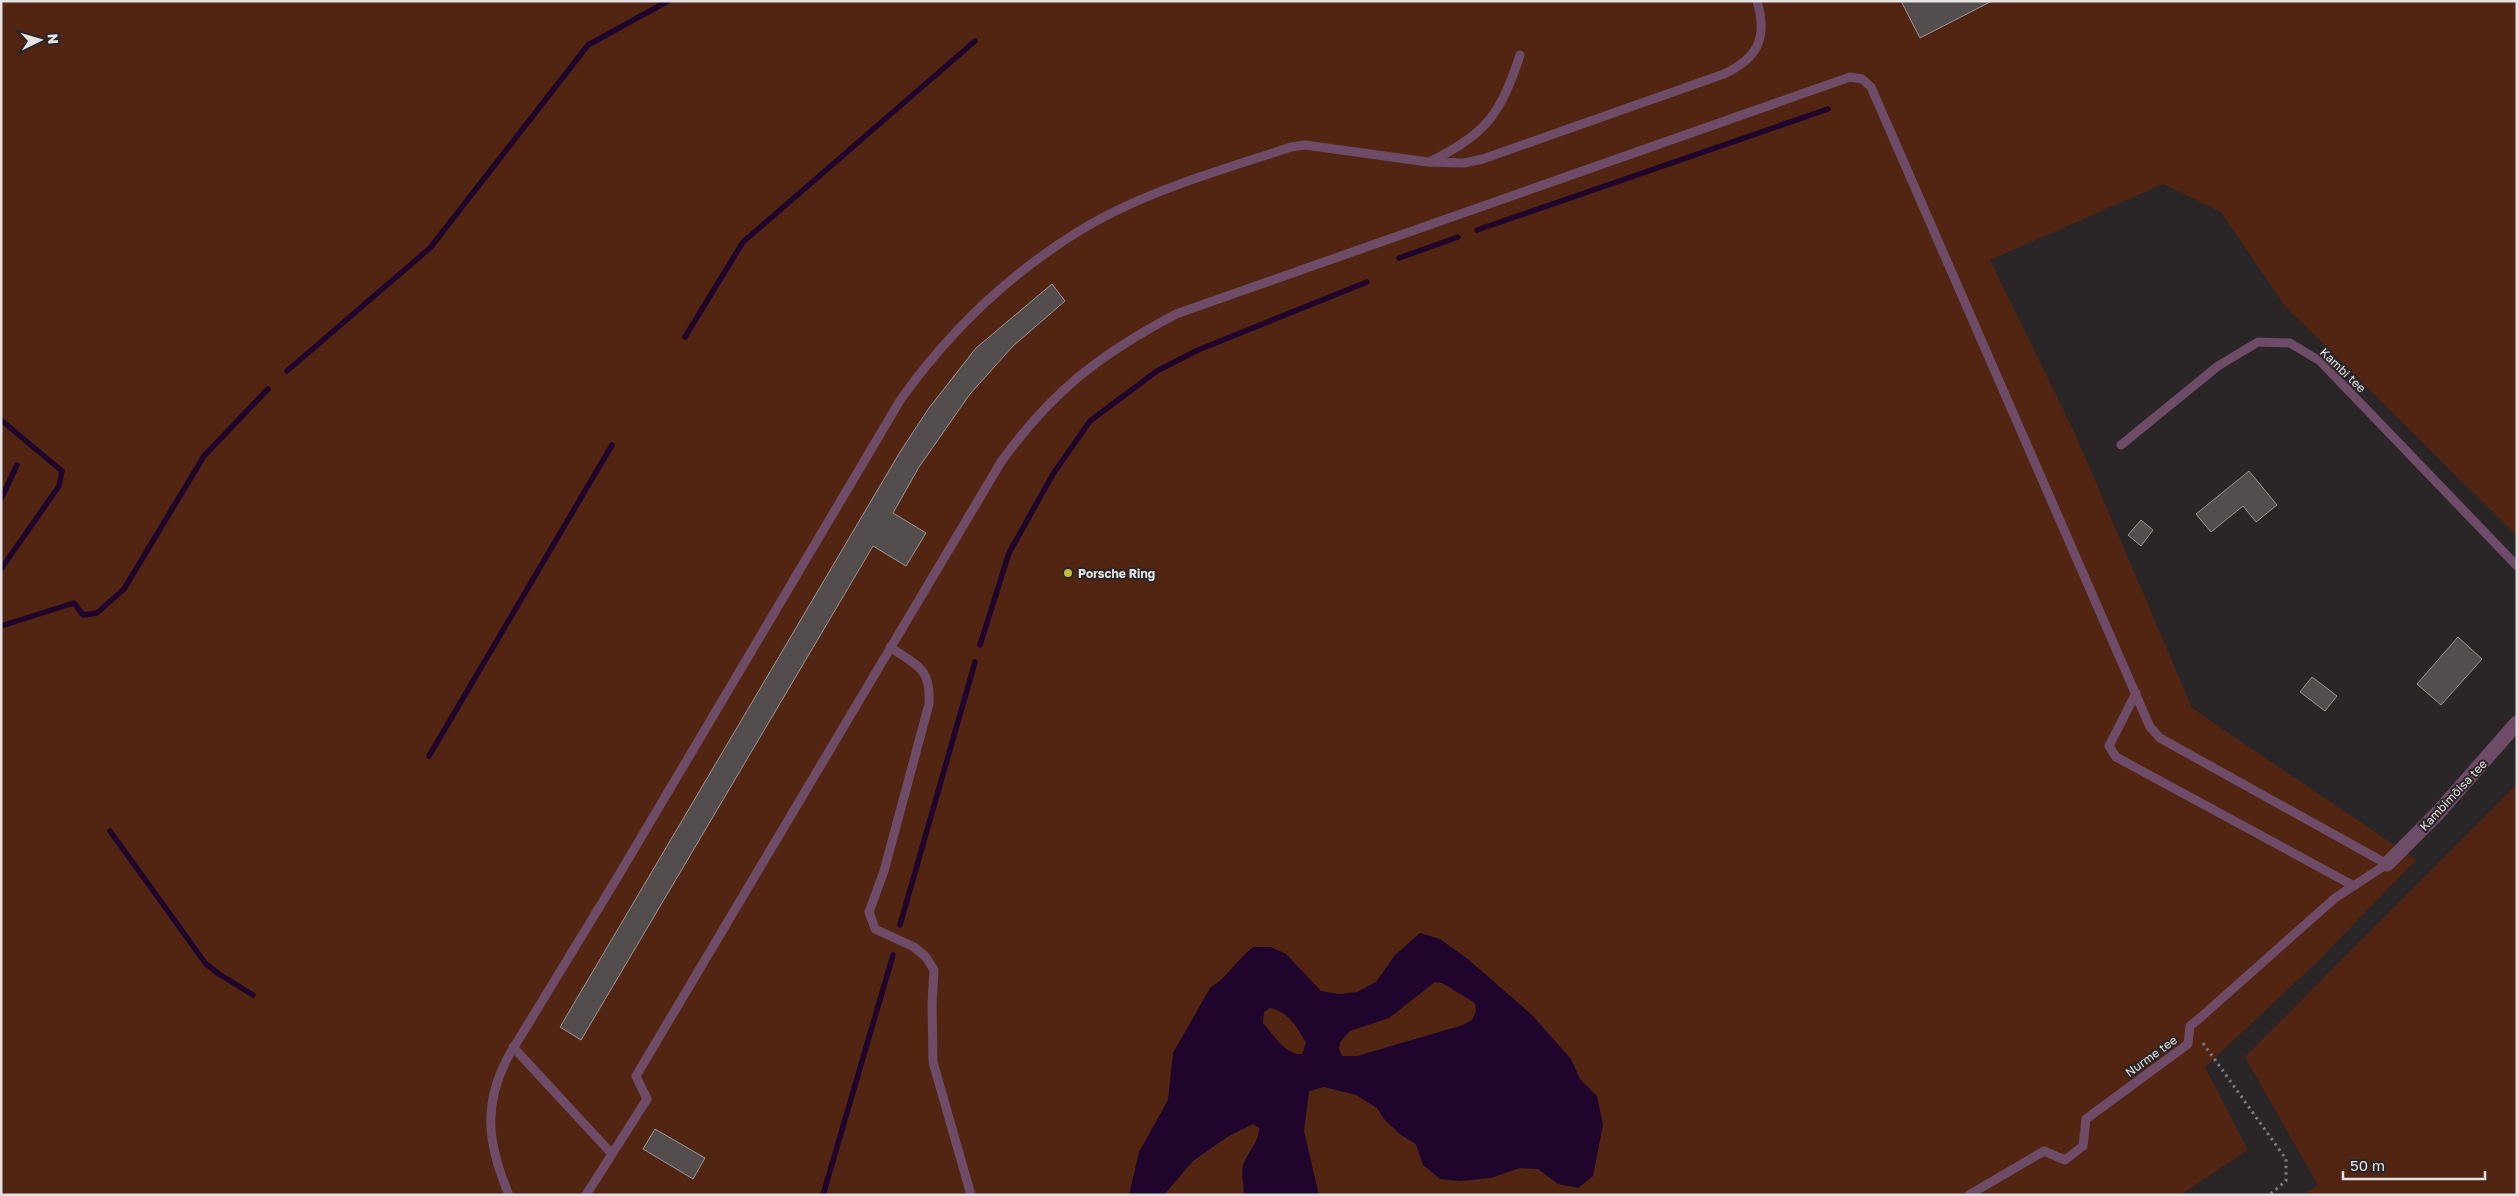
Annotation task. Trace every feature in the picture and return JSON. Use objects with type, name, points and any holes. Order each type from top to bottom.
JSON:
[{"type":"street","name":"Kambimõisa tee","points":[[2387,864],[2436,814],[2517,723]]},
{"type":"lane","points":[[509,1195],[492,1150],[490,1125],[493,1097],[499,1074],[513,1047],[614,883],[901,399],[925,364],[1012,278],[1077,232],[1124,208],[1190,181],[1291,147],[1305,145],[1428,162],[1464,163],[1483,159],[1741,66],[1757,49],[1763,31],[1763,19],[1757,1]]},
{"type":"lane","points":[[1428,162],[1461,147],[1490,120],[1507,95],[1520,56]]},
{"type":"lane","points":[[586,1195],[647,1099],[636,1076],[1001,462],[1026,428],[1056,396],[1095,362],[1134,337],[1176,314],[1850,77],[1862,79],[1871,87],[2150,727],[2160,738],[2387,864]]},
{"type":"lane","name":"Kambi tee","points":[[2120,445],[2226,361],[2258,342],[2290,343],[2320,361],[2517,566]]},
{"type":"lane","points":[[890,647],[926,674],[930,686],[884,871],[869,912],[874,929],[914,947],[926,957],[934,970],[932,1004],[933,1062],[971,1195]]},
{"type":"lane","points":[[2136,694],[2109,746],[2116,757],[2354,886]]},
{"type":"lane","name":"Nurme tee","points":[[1969,1195],[2044,1151],[2065,1160],[2083,1146],[2086,1119],[2188,1044],[2190,1026],[2335,898],[2387,864]]},
{"type":"lane","points":[[513,1047],[612,1154]]},
{"type":"path","points":[[2190,1026],[2286,1158],[2286,1181],[2270,1195]]},
{"type":"shaded area","name":"Porsche Ring","points":[[1,1],[2517,1],[2517,536],[2285,306],[2221,212],[2163,184],[1990,260],[2077,438],[2192,708],[2416,860],[2317,962],[2205,1067],[2248,1150],[2180,1195],[1,1195]]},
{"type":"shaded area","points":[[2517,784],[2517,1195],[2302,1195],[2318,1185],[2245,1057]]},
{"type":"shaded area","points":[[1420,933],[1440,939],[1469,960],[1532,1015],[1571,1059],[1580,1079],[1597,1096],[1603,1125],[1593,1176],[1578,1188],[1558,1184],[1538,1169],[1520,1168],[1491,1178],[1460,1181],[1440,1179],[1423,1165],[1416,1144],[1401,1135],[1384,1119],[1377,1108],[1356,1095],[1324,1087],[1309,1091],[1304,1131],[1319,1195],[1244,1195],[1243,1166],[1255,1143],[1259,1128],[1253,1124],[1227,1137],[1193,1161],[1164,1195],[1129,1195],[1139,1152],[1168,1100],[1173,1053],[1210,988],[1222,979],[1245,954],[1253,947],[1271,947],[1286,954],[1321,991],[1339,994],[1357,992],[1376,982],[1395,955]],"holes":[[[1435,982],[1442,983],[1475,1003],[1476,1011],[1472,1020],[1463,1025],[1357,1056],[1342,1056],[1339,1049],[1340,1042],[1350,1031],[1389,1018]],[[1270,1008],[1282,1013],[1296,1026],[1306,1043],[1302,1054],[1296,1054],[1285,1048],[1263,1023],[1264,1012]]]},
{"type":"building","points":[[1901,1],[1992,1],[1920,38]]},
{"type":"building","points":[[1052,284],[1065,301],[1013,346],[970,394],[919,467],[893,513],[926,533],[906,566],[873,546],[581,1040],[560,1027],[900,452],[929,408],[976,348]]},
{"type":"building","points":[[2249,471],[2277,505],[2256,522],[2243,506],[2211,532],[2196,514]]},
{"type":"building","points":[[2141,520],[2153,530],[2141,546],[2128,535]]},
{"type":"building","points":[[2458,637],[2482,659],[2441,705],[2417,684]]},
{"type":"building","points":[[2312,677],[2337,696],[2325,711],[2300,692]]},
{"type":"building","points":[[655,1129],[705,1158],[693,1179],[643,1149]]},
{"type":"waterway","points":[[287,371],[430,248],[588,45],[668,1]]},
{"type":"waterway","points":[[685,337],[743,242],[975,41]]},
{"type":"waterway","points":[[1477,230],[1828,109]]},
{"type":"waterway","points":[[1399,258],[1458,237]]},
{"type":"waterway","points":[[980,645],[1009,553],[1053,474],[1090,421],[1157,371],[1198,350],[1367,282]]},
{"type":"waterway","points":[[1,626],[74,603],[83,615],[97,613],[124,589],[204,456],[268,389]]},
{"type":"waterway","points":[[1,420],[62,471],[59,486],[1,569]]},
{"type":"waterway","points":[[429,756],[612,445]]},
{"type":"waterway","points":[[1,499],[17,465]]},
{"type":"waterway","points":[[900,925],[975,662]]},
{"type":"waterway","points":[[110,831],[206,964],[253,995]]},
{"type":"waterway","points":[[823,1195],[893,955]]},
{"type":"place","name":"Porsche Ring","points":[[1068,573]]}]
